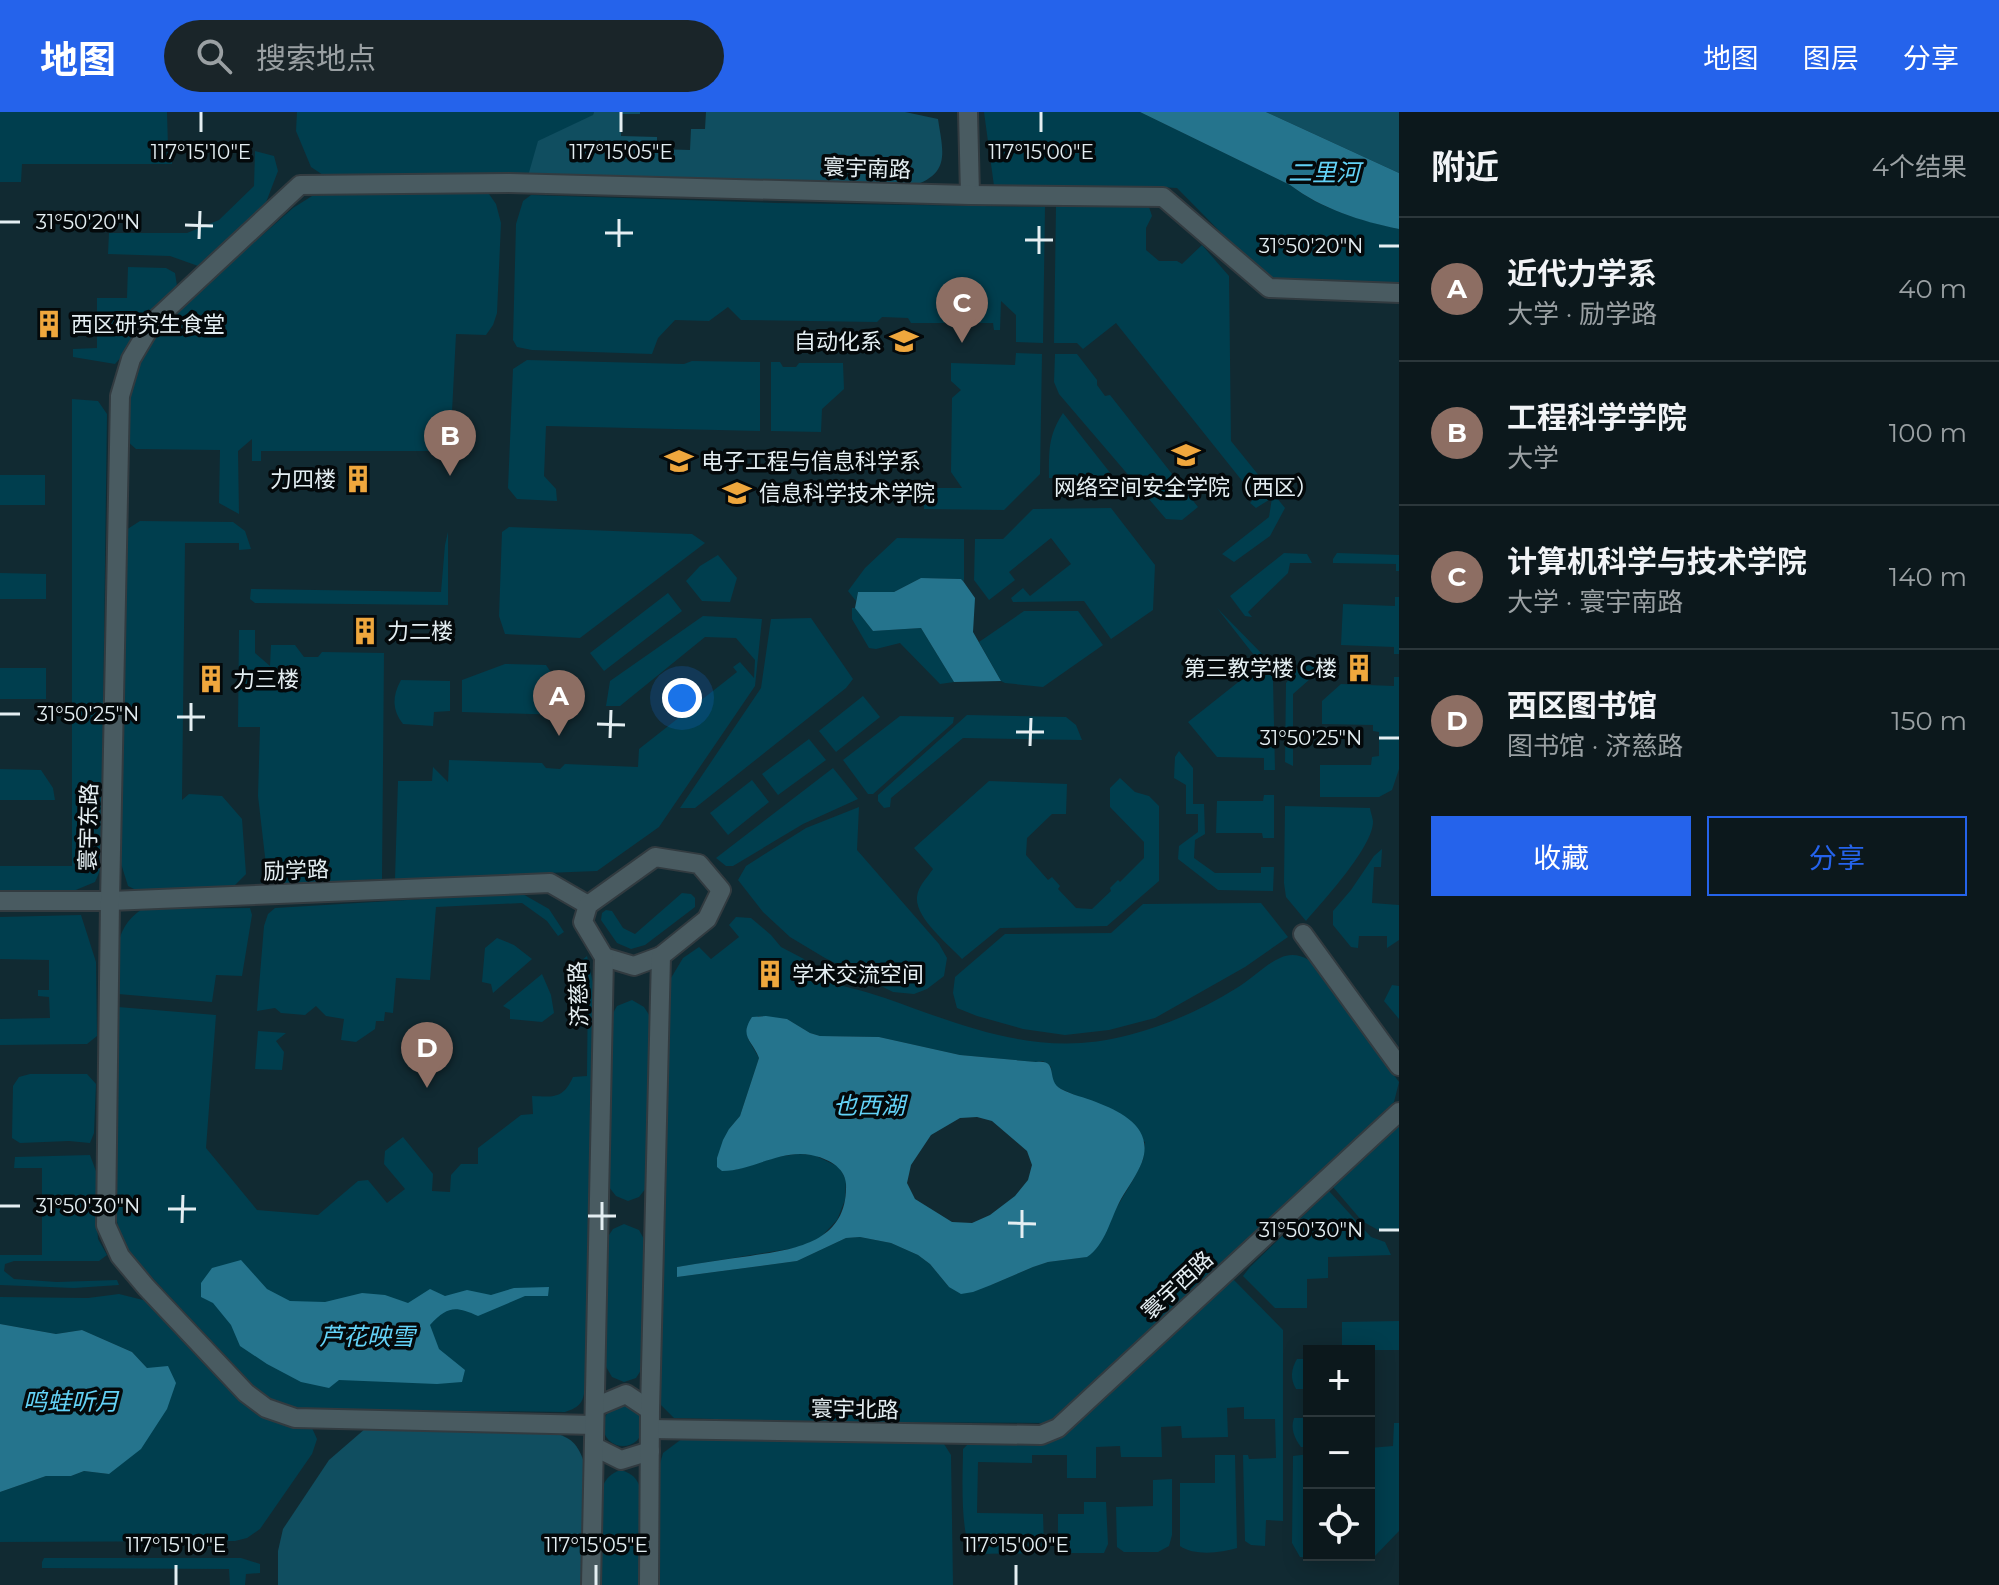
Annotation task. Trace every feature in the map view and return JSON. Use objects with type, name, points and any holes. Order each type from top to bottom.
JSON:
[{"type":"street","points":[[968,116],[970,195]]},
{"type":"street","name":"寰宇南路","points":[[300,185],[523,183],[1163,197],[1269,288],[1399,293]]},
{"type":"street","name":"寰宇东路","points":[[300,185],[153,322],[131,359],[120,396],[106,1225],[120,1256],[146,1287],[246,1393],[266,1408],[295,1418],[595,1416]]},
{"type":"street","points":[[588,905],[655,857],[699,864],[721,890],[707,919],[661,956],[634,966],[604,957]]},
{"type":"street","name":"励学路","points":[[0,901],[110,901],[550,883],[588,905]]},
{"type":"street","name":"济慈路","points":[[588,905],[583,922],[604,957],[591,1585]]},
{"type":"street","points":[[1303,934],[1399,1066]]},
{"type":"street","points":[[649,1585],[661,956]]},
{"type":"street","name":"寰宇西路","points":[[1058,1428],[1399,1112]]},
{"type":"street","points":[[595,1416],[626,1394],[650,1410]]},
{"type":"street","name":"寰宇北路","points":[[650,1429],[1041,1435],[1058,1428]]},
{"type":"street","points":[[595,1447],[621,1460],[650,1451]]},
{"type":"shaded area","points":[[0,112],[1399,112],[1399,1585],[0,1585]]},
{"type":"shaded area","points":[[0,112],[167,112],[172,164],[22,164],[21,182],[0,182]]},
{"type":"shaded area","points":[[297,112],[594,112],[528,176],[323,175],[311,167],[296,131]]},
{"type":"shaded area","points":[[594,112],[640,112],[622,114],[621,136],[657,137],[657,149],[690,150],[691,129],[705,129],[706,112],[905,112],[938,119],[942,160],[933,175],[912,186],[528,176],[538,141]]},
{"type":"shaded area","points":[[984,112],[1140,112],[1290,185],[1328,208],[1399,229],[1399,283],[1279,281],[1256,268],[1177,188],[994,186]]},
{"type":"shaded area","points":[[1266,112],[1399,112],[1399,173]]},
{"type":"shaded area","points":[[255,151],[274,156],[278,171],[265,205],[201,267],[170,256],[108,254],[109,233],[187,233],[219,220],[254,186]]},
{"type":"shaded area","points":[[489,194],[496,204],[501,223],[497,313],[486,335],[456,334],[450,451],[261,451],[261,461],[252,461],[252,439],[238,451],[239,514],[219,503],[220,450],[136,449],[127,441],[129,386],[143,350],[158,327],[293,208],[312,196]]},
{"type":"shaded area","points":[[531,195],[1045,207],[1043,343],[1016,342],[1016,315],[1001,301],[1000,330],[994,330],[993,323],[911,323],[908,318],[882,317],[877,322],[741,320],[728,307],[709,321],[675,320],[658,338],[652,354],[517,347],[513,340],[516,224],[523,201]]},
{"type":"shaded area","points":[[1056,206],[1149,207],[1152,216],[1146,228],[1146,250],[1159,261],[1182,264],[1202,245],[1229,276],[1231,441],[1285,508],[1270,536],[1234,562],[1222,554],[1269,517],[1272,498],[1256,508],[1250,503],[1255,497],[1116,323],[1083,349],[1077,343],[1054,343]]},
{"type":"shaded area","points":[[128,267],[166,268],[175,273],[177,286],[144,319],[115,364],[73,357],[73,349],[97,348],[97,298],[127,298]]},
{"type":"shaded area","points":[[1016,353],[1042,354],[1040,474],[1004,510],[924,509],[924,488],[962,488],[951,472],[952,398],[961,390],[951,381],[951,363],[1015,365]]},
{"type":"shaded area","points":[[1055,354],[1077,354],[1105,396],[1110,395],[1198,507],[1182,520],[1166,519],[1059,394],[1054,382]]},
{"type":"shaded area","points":[[527,360],[684,364],[692,361],[760,362],[760,431],[546,426],[544,476],[556,489],[557,501],[517,499],[508,488],[513,369]]},
{"type":"shaded area","points":[[771,362],[780,362],[783,367],[796,367],[799,363],[843,363],[844,389],[822,409],[821,432],[771,431]]},
{"type":"shaded area","points":[[72,399],[98,401],[107,414],[101,868],[95,882],[71,892],[0,892],[0,866],[72,866]]},
{"type":"shaded area","points":[[1063,413],[1115,479],[1049,478],[1052,437]]},
{"type":"shaded area","points":[[0,475],[45,475],[45,505],[0,505]]},
{"type":"shaded area","points":[[1111,508],[1155,565],[1153,610],[1111,639],[1084,601],[1013,602],[1011,598],[1023,588],[1030,596],[1071,564],[1051,538],[1009,572],[1015,580],[989,600],[974,580],[975,539],[1003,539],[1033,509]]},
{"type":"shaded area","points":[[140,521],[233,522],[245,531],[251,549],[239,550],[239,543],[185,543],[182,800],[189,794],[222,796],[242,819],[246,874],[233,887],[140,892],[128,886],[119,857],[126,530]]},
{"type":"shaded area","points":[[509,527],[692,534],[705,543],[580,638],[505,634],[499,616],[502,532]]},
{"type":"shaded area","points":[[448,532],[448,605],[255,603],[250,599],[251,589],[441,592]]},
{"type":"shaded area","points":[[897,538],[964,539],[964,581],[921,578],[894,592],[858,592],[856,601],[848,591],[865,568]]},
{"type":"shaded area","points":[[1284,553],[1307,554],[1312,563],[1290,563],[1288,573],[1248,612],[1252,617],[1245,616],[1230,596]]},
{"type":"shaded area","points":[[1337,553],[1399,555],[1399,571],[1396,571],[1396,564],[1333,563]]},
{"type":"shaded area","points":[[718,555],[737,578],[730,602],[702,601],[686,581],[700,566]]},
{"type":"shaded area","points":[[0,573],[46,574],[46,599],[0,599]]},
{"type":"shaded area","points":[[668,593],[682,611],[604,671],[590,653]]},
{"type":"shaded area","points":[[1395,597],[1399,597],[1399,654],[1394,654],[1394,647],[1341,645],[1343,604],[1395,606]]},
{"type":"shaded area","points":[[852,608],[873,631],[921,628],[954,682],[940,684],[900,643],[869,648],[852,619]]},
{"type":"shaded area","points":[[1217,608],[1268,660],[1273,680],[1275,770],[1264,770],[1264,758],[1217,757],[1188,722],[1261,664]]},
{"type":"shaded area","points":[[1024,611],[1078,611],[1103,645],[1043,687],[1005,683],[979,642]]},
{"type":"shaded area","points":[[703,616],[762,619],[755,686],[659,827],[597,871],[395,879],[398,781],[432,781],[433,767],[448,782],[449,760],[542,763],[546,768],[560,769],[565,764],[638,767],[639,749],[737,672],[733,667],[740,662],[754,678],[755,660],[736,638],[705,637],[620,706],[606,706],[610,681]]},
{"type":"shaded area","points":[[811,618],[853,679],[846,688],[695,808],[680,808],[761,688],[771,619]]},
{"type":"shaded area","points":[[239,630],[255,630],[255,653],[270,666],[271,645],[295,645],[304,657],[318,657],[322,652],[384,653],[382,879],[271,885],[258,796],[260,727],[238,727]]},
{"type":"shaded area","points":[[505,664],[546,665],[574,706],[563,715],[462,712],[462,680]]},
{"type":"shaded area","points":[[1301,664],[1319,664],[1319,671],[1293,694],[1293,766],[1285,762],[1286,683]]},
{"type":"shaded area","points":[[0,668],[46,668],[46,699],[0,699]]},
{"type":"shaded area","points":[[1394,677],[1399,677],[1399,769],[1392,790],[1379,797],[1320,797],[1320,765],[1371,765],[1372,757],[1379,756],[1379,732],[1373,731],[1373,725],[1322,724],[1322,701],[1341,684],[1394,686]]},
{"type":"shaded area","points":[[401,680],[450,681],[450,711],[434,712],[433,726],[403,724],[394,703]]},
{"type":"shaded area","points":[[863,696],[880,717],[836,752],[819,731]]},
{"type":"shaded area","points":[[967,715],[1066,717],[1076,725],[1082,740],[963,738],[891,798],[890,807],[884,808],[878,801],[878,795]]},
{"type":"shaded area","points":[[900,716],[954,717],[953,723],[873,794],[868,794],[843,760]]},
{"type":"shaded area","points":[[809,739],[826,760],[778,795],[762,774]]},
{"type":"shaded area","points":[[1179,751],[1193,768],[1193,804],[1204,804],[1205,834],[1195,840],[1194,858],[1215,873],[1261,873],[1261,867],[1274,867],[1273,891],[1218,890],[1178,859],[1179,846],[1198,832],[1198,814],[1186,814],[1186,785],[1174,778],[1175,757]]},
{"type":"shaded area","points":[[833,768],[858,799],[803,824],[733,866],[726,866],[716,858]]},
{"type":"shaded area","points":[[0,769],[41,770],[53,788],[55,800],[0,800]]},
{"type":"shaded area","points":[[1120,778],[1135,792],[1149,796],[1159,806],[1159,881],[1107,926],[1000,928],[962,959],[927,922],[917,897],[933,869],[914,848],[989,781],[1067,784],[1066,814],[1052,814],[1027,838],[1026,855],[1048,880],[1052,877],[1060,886],[1058,889],[1076,908],[1092,909],[1118,880],[1120,882],[1144,858],[1144,842],[1110,807],[1110,788]]},
{"type":"shaded area","points":[[752,780],[769,802],[728,835],[710,813]]},
{"type":"shaded area","points":[[1264,795],[1274,795],[1274,838],[1263,838],[1262,833],[1216,833],[1217,801],[1263,801]]},
{"type":"shaded area","points":[[1285,806],[1370,808],[1373,820],[1371,832],[1357,858],[1306,921],[1286,897]]},
{"type":"shaded area","points":[[859,807],[857,850],[939,944],[947,958],[944,976],[927,989],[914,994],[893,992],[790,937],[763,912],[738,880],[746,866],[806,828]]},
{"type":"shaded area","points":[[1382,849],[1381,867],[1374,867],[1372,903],[1399,905],[1399,940],[1387,948],[1387,936],[1359,936],[1358,948],[1351,947],[1333,925],[1333,911]]},
{"type":"shaded area","points":[[521,893],[549,909],[564,932],[558,936],[547,921],[522,903],[436,907],[430,980],[396,978],[393,1013],[385,1012],[384,1021],[376,1021],[375,1029],[356,1042],[341,1040],[344,1019],[326,1016],[316,1006],[305,1015],[281,1013],[275,1008],[257,1011],[264,926],[268,914],[275,908]]},
{"type":"shaded area","points":[[682,893],[695,898],[695,907],[645,945],[631,949],[617,943],[601,920],[602,913],[612,911],[623,928],[635,934]]},
{"type":"shaded area","points":[[1261,903],[1288,937],[1245,967],[1155,1018],[1109,1030],[1065,1035],[1023,1029],[957,1008],[953,993],[955,977],[1005,934],[1111,933],[1143,904]]},
{"type":"shaded area","points":[[250,908],[252,915],[242,976],[216,975],[212,1002],[118,994],[120,936],[142,909]]},
{"type":"shaded area","points":[[81,915],[96,962],[97,1036],[87,1044],[0,1045],[0,1019],[50,1018],[49,997],[38,996],[38,990],[49,990],[49,960],[0,959],[0,917]]},
{"type":"shaded area","points":[[736,917],[751,918],[781,947],[804,959],[814,979],[876,995],[975,1029],[1034,1041],[1065,1043],[1129,1035],[1170,1022],[1222,997],[1274,961],[1298,956],[1309,960],[1399,1082],[1394,1102],[1048,1423],[674,1418],[661,1405],[657,1385],[671,978],[683,958],[699,947],[711,959],[739,937],[729,925]],"holes":[[[758,1016],[787,1019],[820,1036],[879,1037],[960,1055],[1043,1061],[1051,1067],[1054,1084],[1059,1088],[1075,1095],[1145,1142],[1143,1160],[1100,1243],[1086,1257],[1048,1262],[991,1285],[949,1287],[918,1255],[891,1243],[860,1237],[846,1238],[797,1261],[677,1277],[677,1267],[801,1247],[821,1237],[837,1220],[845,1200],[846,1180],[839,1167],[814,1155],[798,1154],[776,1157],[735,1170],[729,1129],[740,1116],[759,1058],[748,1039]]]},
{"type":"shaded area","points":[[497,938],[514,945],[532,959],[493,993],[491,984],[482,982],[485,948]]},
{"type":"shaded area","points":[[587,956],[593,983],[586,1382],[582,1402],[565,1412],[301,1409],[283,1406],[263,1396],[131,1255],[121,1238],[115,1213],[118,1007],[216,1015],[206,1148],[257,1210],[318,1215],[358,1181],[368,1180],[387,1203],[405,1189],[384,1164],[385,1151],[403,1137],[433,1174],[432,1191],[450,1192],[451,1175],[461,1164],[478,1164],[478,1148],[521,1115],[533,1114],[532,1096],[557,1095],[573,1077],[587,1076],[588,981],[582,960]]},
{"type":"shaded area","points":[[542,974],[551,995],[554,1013],[542,1022],[510,1019],[510,1010],[503,1006]]},
{"type":"shaded area","points":[[1392,985],[1399,986],[1399,1019],[1384,1001]]},
{"type":"shaded area","points":[[632,1000],[644,1007],[651,1018],[646,1188],[639,1197],[628,1201],[616,1196],[609,1187],[612,1015],[617,1006]]},
{"type":"shaded area","points":[[258,1031],[286,1033],[276,1041],[284,1052],[282,1070],[255,1069]]},
{"type":"shaded area","points":[[30,1074],[87,1074],[96,1084],[94,1133],[90,1143],[20,1143],[12,1138],[13,1086],[19,1077]]},
{"type":"shaded area","points":[[1399,1122],[1399,1229],[1378,1230],[1362,1221],[1333,1187]]},
{"type":"shaded area","points":[[90,1155],[97,1174],[98,1239],[107,1255],[99,1261],[14,1261],[5,1264],[4,1271],[14,1279],[57,1282],[117,1280],[119,1285],[74,1288],[0,1285],[0,1255],[42,1255],[42,1168],[14,1168],[15,1157]]},
{"type":"shaded area","points":[[1329,1191],[1371,1237],[1385,1242],[1391,1255],[1328,1257],[1328,1278],[1307,1279],[1307,1308],[1275,1308],[1243,1276]]},
{"type":"shaded area","points":[[624,1224],[639,1230],[645,1241],[643,1367],[636,1378],[624,1382],[612,1377],[605,1365],[607,1238],[613,1229]]},
{"type":"shaded area","points":[[1232,1278],[1283,1330],[1283,1521],[1266,1520],[1265,1546],[1251,1545],[1245,1541],[1243,1455],[1248,1455],[1249,1459],[1276,1458],[1275,1419],[1244,1419],[1244,1407],[1227,1408],[1228,1437],[1182,1438],[1181,1426],[1161,1427],[1162,1457],[1121,1457],[1120,1446],[1096,1447],[1096,1478],[1067,1478],[1067,1455],[1032,1455],[1032,1463],[978,1462],[977,1513],[1043,1514],[1044,1547],[1042,1553],[974,1554],[969,1546],[964,1520],[963,1449],[970,1442],[1048,1442]]},
{"type":"shaded area","points":[[119,1294],[147,1301],[292,1425],[312,1428],[317,1439],[312,1454],[260,1529],[247,1538],[235,1541],[0,1542],[0,1492],[46,1476],[71,1476],[84,1471],[109,1474],[147,1368],[132,1352],[82,1330],[56,1334],[0,1324],[0,1297],[88,1298]]},
{"type":"shaded area","points":[[1399,1321],[1399,1350],[1375,1350],[1375,1345],[1342,1345],[1342,1322]]},
{"type":"shaded area","points":[[1297,1359],[1303,1359],[1303,1389],[1296,1389],[1294,1385],[1293,1366]]},
{"type":"shaded area","points":[[623,1406],[637,1412],[643,1426],[637,1440],[623,1446],[609,1440],[603,1426],[609,1412]]},
{"type":"shaded area","points":[[1294,1418],[1303,1418],[1303,1447],[1297,1441]]},
{"type":"shaded area","points":[[1394,1423],[1399,1423],[1399,1531],[1375,1556],[1375,1448],[1393,1446]]},
{"type":"shaded area","points":[[366,1428],[548,1431],[571,1440],[584,1462],[582,1585],[278,1585],[278,1551],[283,1529],[329,1460]]},
{"type":"shaded area","points":[[683,1438],[944,1444],[951,1455],[953,1585],[658,1585],[657,1475],[663,1453]]},
{"type":"shaded area","points":[[1215,1455],[1235,1455],[1237,1548],[1216,1552],[1193,1551],[1180,1546],[1180,1483],[1215,1483]]},
{"type":"shaded area","points":[[1303,1455],[1303,1557],[1292,1543],[1293,1456]]},
{"type":"shaded area","points":[[621,1470],[634,1477],[641,1490],[641,1585],[601,1585],[602,1488],[609,1476]]},
{"type":"shaded area","points":[[1172,1479],[1172,1535],[1169,1546],[1158,1552],[1124,1552],[1117,1547],[1116,1507],[1153,1506],[1153,1480]]},
{"type":"shaded area","points":[[1084,1502],[1106,1502],[1108,1544],[1104,1553],[1058,1553],[1058,1514],[1084,1514]]},
{"type":"shaded area","points":[[44,1558],[241,1558],[260,1564],[260,1573],[246,1574],[245,1585],[230,1585],[229,1569],[42,1568]]},
{"type":"water","name":"二里河","points":[[1140,112],[1266,112],[1399,173],[1399,229],[1328,207],[1290,185]]},
{"type":"water","points":[[921,578],[963,581],[975,598],[973,632],[1001,681],[954,682],[921,628],[873,631],[855,608],[858,592],[894,592]]},
{"type":"water","name":"也西湖","points":[[752,1017],[787,1019],[820,1036],[879,1037],[960,1055],[1043,1062],[1050,1067],[1056,1085],[1061,1089],[1106,1106],[1133,1123],[1144,1140],[1142,1162],[1103,1239],[1087,1257],[1048,1262],[973,1292],[961,1294],[949,1287],[918,1255],[891,1243],[860,1237],[846,1238],[797,1261],[677,1277],[677,1267],[784,1250],[815,1240],[838,1219],[844,1204],[845,1178],[834,1164],[817,1156],[788,1155],[733,1170],[722,1171],[717,1167],[723,1140],[740,1116],[759,1058],[747,1034]],"holes":[[[977,1117],[992,1121],[1027,1151],[1032,1165],[1028,1180],[1015,1196],[990,1215],[972,1223],[952,1222],[915,1199],[907,1183],[911,1165],[931,1135],[960,1118]]]},
{"type":"water","name":"芦花映雪","points":[[241,1260],[267,1289],[290,1301],[325,1302],[362,1293],[385,1295],[408,1303],[430,1289],[445,1296],[467,1290],[491,1295],[514,1288],[549,1287],[548,1296],[525,1296],[478,1316],[457,1309],[447,1311],[430,1325],[439,1349],[465,1370],[462,1382],[437,1384],[339,1380],[329,1388],[301,1382],[240,1346],[231,1325],[213,1303],[201,1297],[201,1283],[212,1268]]},
{"type":"water","name":"鸣蛙听月","points":[[0,1324],[56,1334],[82,1330],[132,1352],[147,1368],[168,1366],[176,1383],[167,1409],[141,1449],[109,1474],[84,1471],[71,1476],[46,1476],[0,1492]]},
{"type":"place","name":"西区研究生食堂","points":[[49,324]]},
{"type":"place","name":"自动化系","points":[[904,341]]},
{"type":"place","name":"计算机科学与技术学院","points":[[962,343]]},
{"type":"place","name":"网络空间安全学院（西区）","points":[[1186,455]]},
{"type":"place","name":"电子工程与信息科学系","points":[[679,461]]},
{"type":"place","name":"工程科学学院","points":[[450,476]]},
{"type":"place","name":"力四楼","points":[[358,479]]},
{"type":"place","name":"信息科学技术学院","points":[[737,493]]},
{"type":"place","name":"力二楼","points":[[365,631]]},
{"type":"place","name":"第三教学楼 C楼","points":[[1359,668]]},
{"type":"place","name":"力三楼","points":[[211,679]]},
{"type":"place","name":"近代力学系","points":[[559,736]]},
{"type":"place","name":"学术交流空间","points":[[770,974]]},
{"type":"place","name":"西区图书馆","points":[[427,1088]]}]
